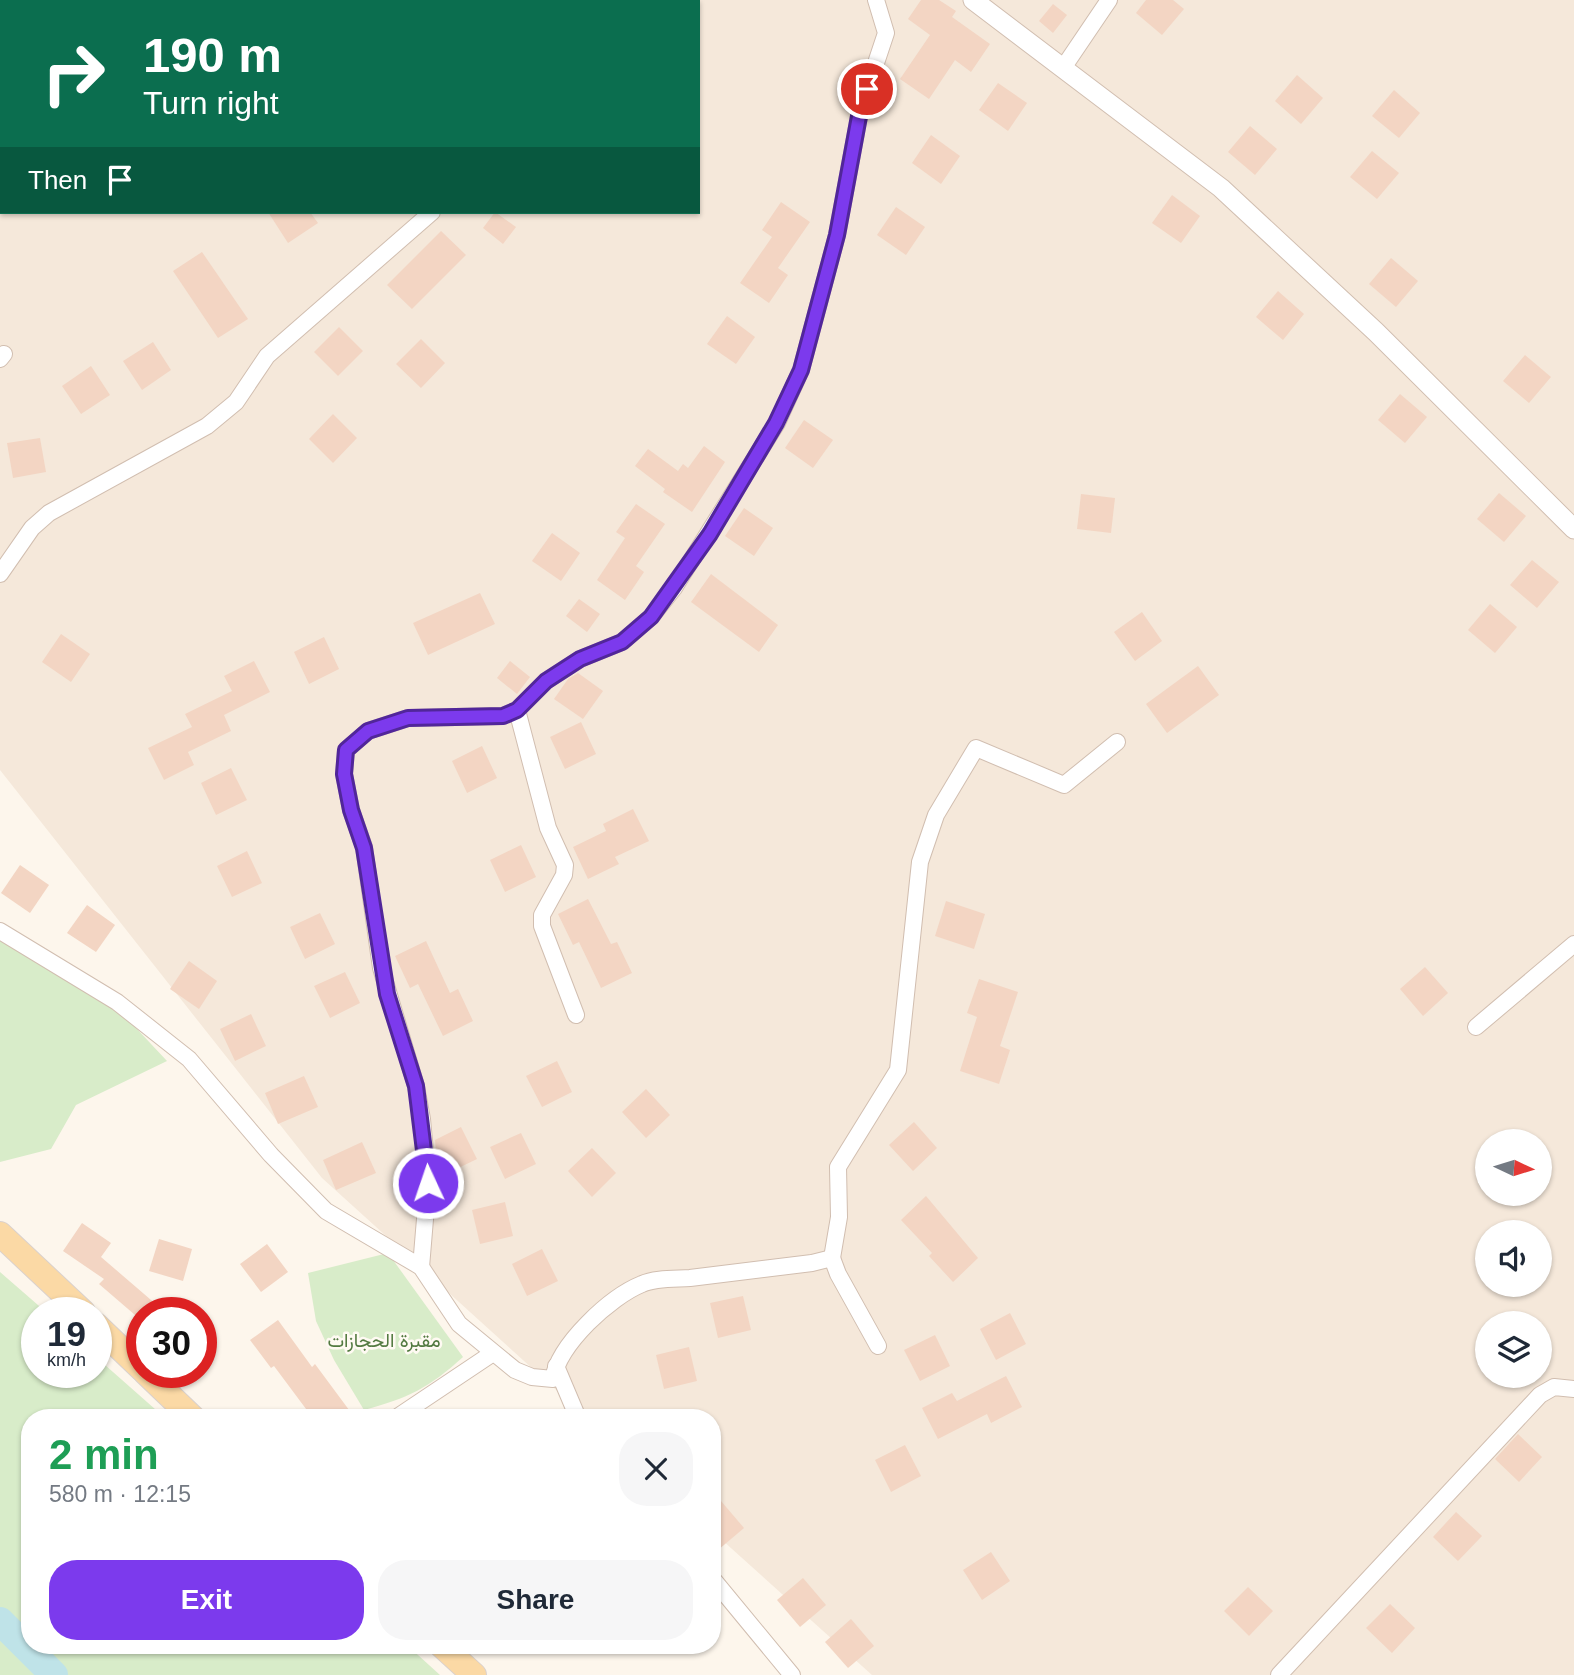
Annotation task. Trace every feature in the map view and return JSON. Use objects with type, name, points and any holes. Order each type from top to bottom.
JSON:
[{"type":"main road","points":[[0,1234],[67,1297]]},
{"type":"main road","points":[[112,1340],[126,1354]]},
{"type":"main road","points":[[162,1388],[184,1409]]},
{"type":"main road","points":[[451,1654],[474,1675]]},
{"type":"street","points":[[421,1266],[428,1183],[422,1118],[416,1086],[381,968],[364,848],[351,810],[344,774],[346,750],[368,731],[408,718],[503,716],[517,710],[546,681],[580,659],[622,642],[651,617],[710,534],[776,423],[801,370],[837,235],[860,111],[886,33],[876,0]]},
{"type":"street","points":[[973,0],[1221,188],[1376,331],[1574,529]]},
{"type":"street","points":[[1063,68],[1109,0]]},
{"type":"street","points":[[0,574],[32,528],[49,513],[207,426],[236,402],[267,356],[430,214]]},
{"type":"street","points":[[517,710],[548,828],[565,865],[564,875],[542,915],[542,926],[576,1015]]},
{"type":"street","points":[[878,1346],[838,1275],[832,1258],[839,1217],[838,1167],[898,1070],[920,862],[936,815],[976,748],[1064,785],[1117,742]]},
{"type":"street","points":[[0,931],[117,1002],[189,1059],[271,1155],[326,1211],[421,1266],[459,1324],[514,1370],[532,1377],[554,1379],[556,1366],[567,1348],[591,1322],[613,1301],[643,1283],[812,1263],[832,1258]]},
{"type":"street","points":[[1476,1027],[1574,944]]},
{"type":"street","points":[[409,1409],[493,1353]]},
{"type":"street","points":[[556,1366],[574,1409]]},
{"type":"street","points":[[1279,1675],[1540,1395],[1554,1387],[1574,1388]]},
{"type":"street","points":[[721,1589],[792,1675]]},
{"type":"shaded area","points":[[700,0],[1574,0],[1574,1675],[872,1675],[721,1539],[721,1409],[577,1409],[322,1178],[0,770],[0,214],[700,214]]},
{"type":"green space","points":[[0,940],[58,964],[120,1011],[167,1061],[76,1105],[51,1149],[0,1162]]},
{"type":"green space","name":"مقبرة الحجازات","points":[[388,1253],[463,1357],[417,1391],[363,1409],[334,1360],[316,1321],[308,1273]]},
{"type":"green space","points":[[0,1272],[29,1297],[21,1297],[21,1388],[112,1388],[112,1371],[126,1383],[126,1388],[131,1388],[155,1409],[21,1409],[21,1654],[417,1654],[440,1675],[0,1675]]},
{"type":"building","points":[[921,0],[939,0],[956,11],[952,17],[990,44],[971,72],[955,60],[929,99],[900,79],[930,35],[908,19]]},
{"type":"building","points":[[1146,0],[1173,0],[1184,9],[1162,35],[1136,13]]},
{"type":"building","points":[[1053,4],[1067,15],[1053,33],[1039,21]]},
{"type":"building","points":[[1297,75],[1323,98],[1301,124],[1275,101]]},
{"type":"building","points":[[998,83],[1027,103],[1008,131],[979,110]]},
{"type":"building","points":[[1394,90],[1420,113],[1399,138],[1372,116]]},
{"type":"building","points":[[1250,126],[1277,149],[1255,175],[1228,152]]},
{"type":"building","points":[[931,135],[960,156],[941,184],[912,163]]},
{"type":"building","points":[[1372,151],[1399,173],[1377,199],[1350,177]]},
{"type":"building","points":[[1172,195],[1200,216],[1181,243],[1152,223]]},
{"type":"building","points":[[781,202],[810,222],[778,268],[788,275],[769,303],[740,283],[772,237],[762,230]]},
{"type":"building","points":[[896,207],[925,227],[906,255],[877,235]]},
{"type":"building","points":[[269,214],[311,214],[318,223],[288,243]]},
{"type":"building","points":[[494,214],[498,214],[516,227],[503,244],[483,228]]},
{"type":"building","points":[[441,231],[466,255],[412,309],[387,285]]},
{"type":"building","points":[[202,252],[248,319],[218,338],[173,271]]},
{"type":"building","points":[[1391,258],[1418,281],[1396,307],[1369,284]]},
{"type":"building","points":[[1278,291],[1304,314],[1283,340],[1256,317]]},
{"type":"building","points":[[727,316],[755,337],[736,364],[707,344]]},
{"type":"building","points":[[339,327],[363,351],[338,376],[314,352]]},
{"type":"building","points":[[421,339],[445,363],[421,388],[396,364]]},
{"type":"building","points":[[153,342],[171,370],[142,390],[123,361]]},
{"type":"building","points":[[1525,355],[1551,377],[1529,403],[1503,381]]},
{"type":"building","points":[[91,366],[110,395],[81,414],[62,386]]},
{"type":"building","points":[[1400,394],[1427,417],[1405,443],[1378,420]]},
{"type":"building","points":[[333,414],[357,438],[333,463],[309,439]]},
{"type":"building","points":[[804,420],[833,440],[813,468],[785,448]]},
{"type":"building","points":[[40,438],[46,472],[13,478],[7,443]]},
{"type":"building","points":[[704,446],[725,462],[692,512],[663,492],[665,489],[635,466],[648,449],[678,471],[683,464],[688,468]]},
{"type":"building","points":[[1499,493],[1526,516],[1504,542],[1477,519]]},
{"type":"building","points":[[1081,494],[1115,498],[1111,533],[1077,529]]},
{"type":"building","points":[[636,504],[665,524],[636,566],[644,572],[625,600],[597,580],[625,538],[616,532]]},
{"type":"building","points":[[744,508],[773,528],[754,556],[725,536]]},
{"type":"building","points":[[552,533],[580,553],[561,581],[532,561]]},
{"type":"building","points":[[1532,560],[1559,582],[1537,608],[1510,585]]},
{"type":"building","points":[[711,574],[778,625],[759,652],[691,602]]},
{"type":"building","points":[[480,593],[495,624],[428,655],[413,623]]},
{"type":"building","points":[[579,599],[600,614],[587,632],[566,616]]},
{"type":"building","points":[[1490,604],[1517,627],[1495,653],[1468,630]]},
{"type":"building","points":[[1142,612],[1162,641],[1135,661],[1114,632]]},
{"type":"building","points":[[61,634],[90,654],[71,682],[42,662]]},
{"type":"building","points":[[324,637],[339,669],[309,684],[294,652]]},
{"type":"building","points":[[254,661],[270,692],[224,715],[231,731],[188,752],[194,765],[164,780],[148,748],[192,727],[185,714],[232,691],[224,676]]},
{"type":"building","points":[[510,661],[530,677],[517,694],[497,678]]},
{"type":"building","points":[[1198,666],[1219,695],[1167,733],[1146,704]]},
{"type":"building","points":[[578,673],[603,691],[583,719],[554,699],[568,679]]},
{"type":"building","points":[[581,722],[596,754],[565,769],[550,737]]},
{"type":"building","points":[[482,746],[497,778],[467,793],[452,761]]},
{"type":"building","points":[[231,768],[247,800],[216,815],[201,783]]},
{"type":"building","points":[[633,809],[649,841],[615,857],[619,864],[588,879],[573,847],[606,831],[603,824]]},
{"type":"building","points":[[521,845],[536,877],[505,892],[490,860]]},
{"type":"building","points":[[247,851],[262,883],[232,897],[217,866]]},
{"type":"building","points":[[20,865],[49,885],[30,913],[1,893]]},
{"type":"building","points":[[588,899],[611,944],[617,942],[632,973],[601,988],[579,942],[573,945],[558,914]]},
{"type":"building","points":[[946,901],[985,914],[974,949],[935,936]]},
{"type":"building","points":[[87,905],[115,925],[96,952],[67,933]]},
{"type":"building","points":[[320,913],[335,944],[305,959],[290,927]]},
{"type":"building","points":[[426,941],[450,993],[458,989],[473,1021],[443,1036],[418,984],[410,988],[395,956]]},
{"type":"building","points":[[189,961],[217,981],[199,1009],[170,989]]},
{"type":"building","points":[[1425,967],[1448,993],[1423,1016],[1400,989]]},
{"type":"building","points":[[345,972],[360,1003],[330,1018],[314,986]]},
{"type":"building","points":[[979,979],[1018,992],[1000,1046],[1010,1050],[999,1084],[960,1071],[977,1017],[967,1013]]},
{"type":"building","points":[[251,1014],[266,1046],[235,1061],[220,1029]]},
{"type":"building","points":[[557,1061],[572,1092],[542,1107],[526,1076]]},
{"type":"building","points":[[304,1076],[318,1107],[278,1124],[265,1093]]},
{"type":"building","points":[[646,1089],[670,1115],[646,1138],[622,1112]]},
{"type":"building","points":[[914,1122],[937,1148],[913,1171],[889,1145]]},
{"type":"building","points":[[461,1127],[477,1159],[446,1174],[436,1152],[435,1140]]},
{"type":"building","points":[[521,1133],[536,1164],[505,1179],[490,1147]]},
{"type":"building","points":[[362,1142],[376,1173],[336,1190],[323,1160]]},
{"type":"building","points":[[592,1148],[616,1173],[592,1197],[568,1171]]},
{"type":"building","points":[[926,1196],[978,1258],[953,1282],[929,1256],[932,1253],[901,1220]]},
{"type":"building","points":[[505,1202],[513,1236],[480,1244],[472,1210]]},
{"type":"building","points":[[82,1223],[111,1243],[101,1257],[148,1297],[126,1297],[126,1307],[99,1284],[104,1279],[63,1251]]},
{"type":"building","points":[[159,1239],[192,1249],[183,1281],[149,1271]]},
{"type":"building","points":[[267,1244],[288,1272],[261,1292],[240,1264]]},
{"type":"building","points":[[542,1249],[558,1281],[527,1296],[512,1264]]},
{"type":"building","points":[[743,1296],[751,1330],[718,1338],[710,1303]]},
{"type":"building","points":[[1010,1313],[1026,1344],[996,1360],[980,1329]]},
{"type":"building","points":[[278,1320],[312,1367],[315,1364],[348,1409],[306,1409],[274,1366],[271,1368],[250,1340]]},
{"type":"building","points":[[935,1335],[950,1366],[920,1381],[904,1350]]},
{"type":"building","points":[[689,1347],[697,1381],[664,1389],[656,1355]]},
{"type":"building","points":[[1006,1376],[1022,1407],[991,1423],[987,1414],[938,1439],[922,1408],[952,1393],[957,1401]]},
{"type":"building","points":[[1518,1434],[1542,1457],[1519,1482],[1495,1459]]},
{"type":"building","points":[[905,1445],[921,1476],[891,1492],[875,1460]]},
{"type":"building","points":[[721,1501],[744,1528],[721,1547]]},
{"type":"building","points":[[1456,1512],[1482,1536],[1458,1561],[1433,1537]]},
{"type":"building","points":[[991,1552],[1010,1581],[982,1600],[963,1570]]},
{"type":"building","points":[[803,1578],[826,1605],[800,1627],[777,1600]]},
{"type":"building","points":[[1248,1587],[1273,1611],[1249,1636],[1224,1611]]},
{"type":"building","points":[[1390,1604],[1415,1628],[1392,1653],[1366,1628]]},
{"type":"building","points":[[851,1619],[874,1646],[848,1668],[825,1642]]},
{"type":"waterway","points":[[0,1621],[21,1642]]},
{"type":"waterway","points":[[33,1654],[54,1675]]},
{"type":"route","points":[[428,1183],[428,1162],[416,1086],[387,994],[364,848],[351,810],[344,774],[346,750],[368,731],[408,718],[503,716],[517,710],[546,681],[580,659],[622,642],[651,617],[674,588],[710,534],[776,423],[801,370],[837,235],[860,111],[867,89]]}]
